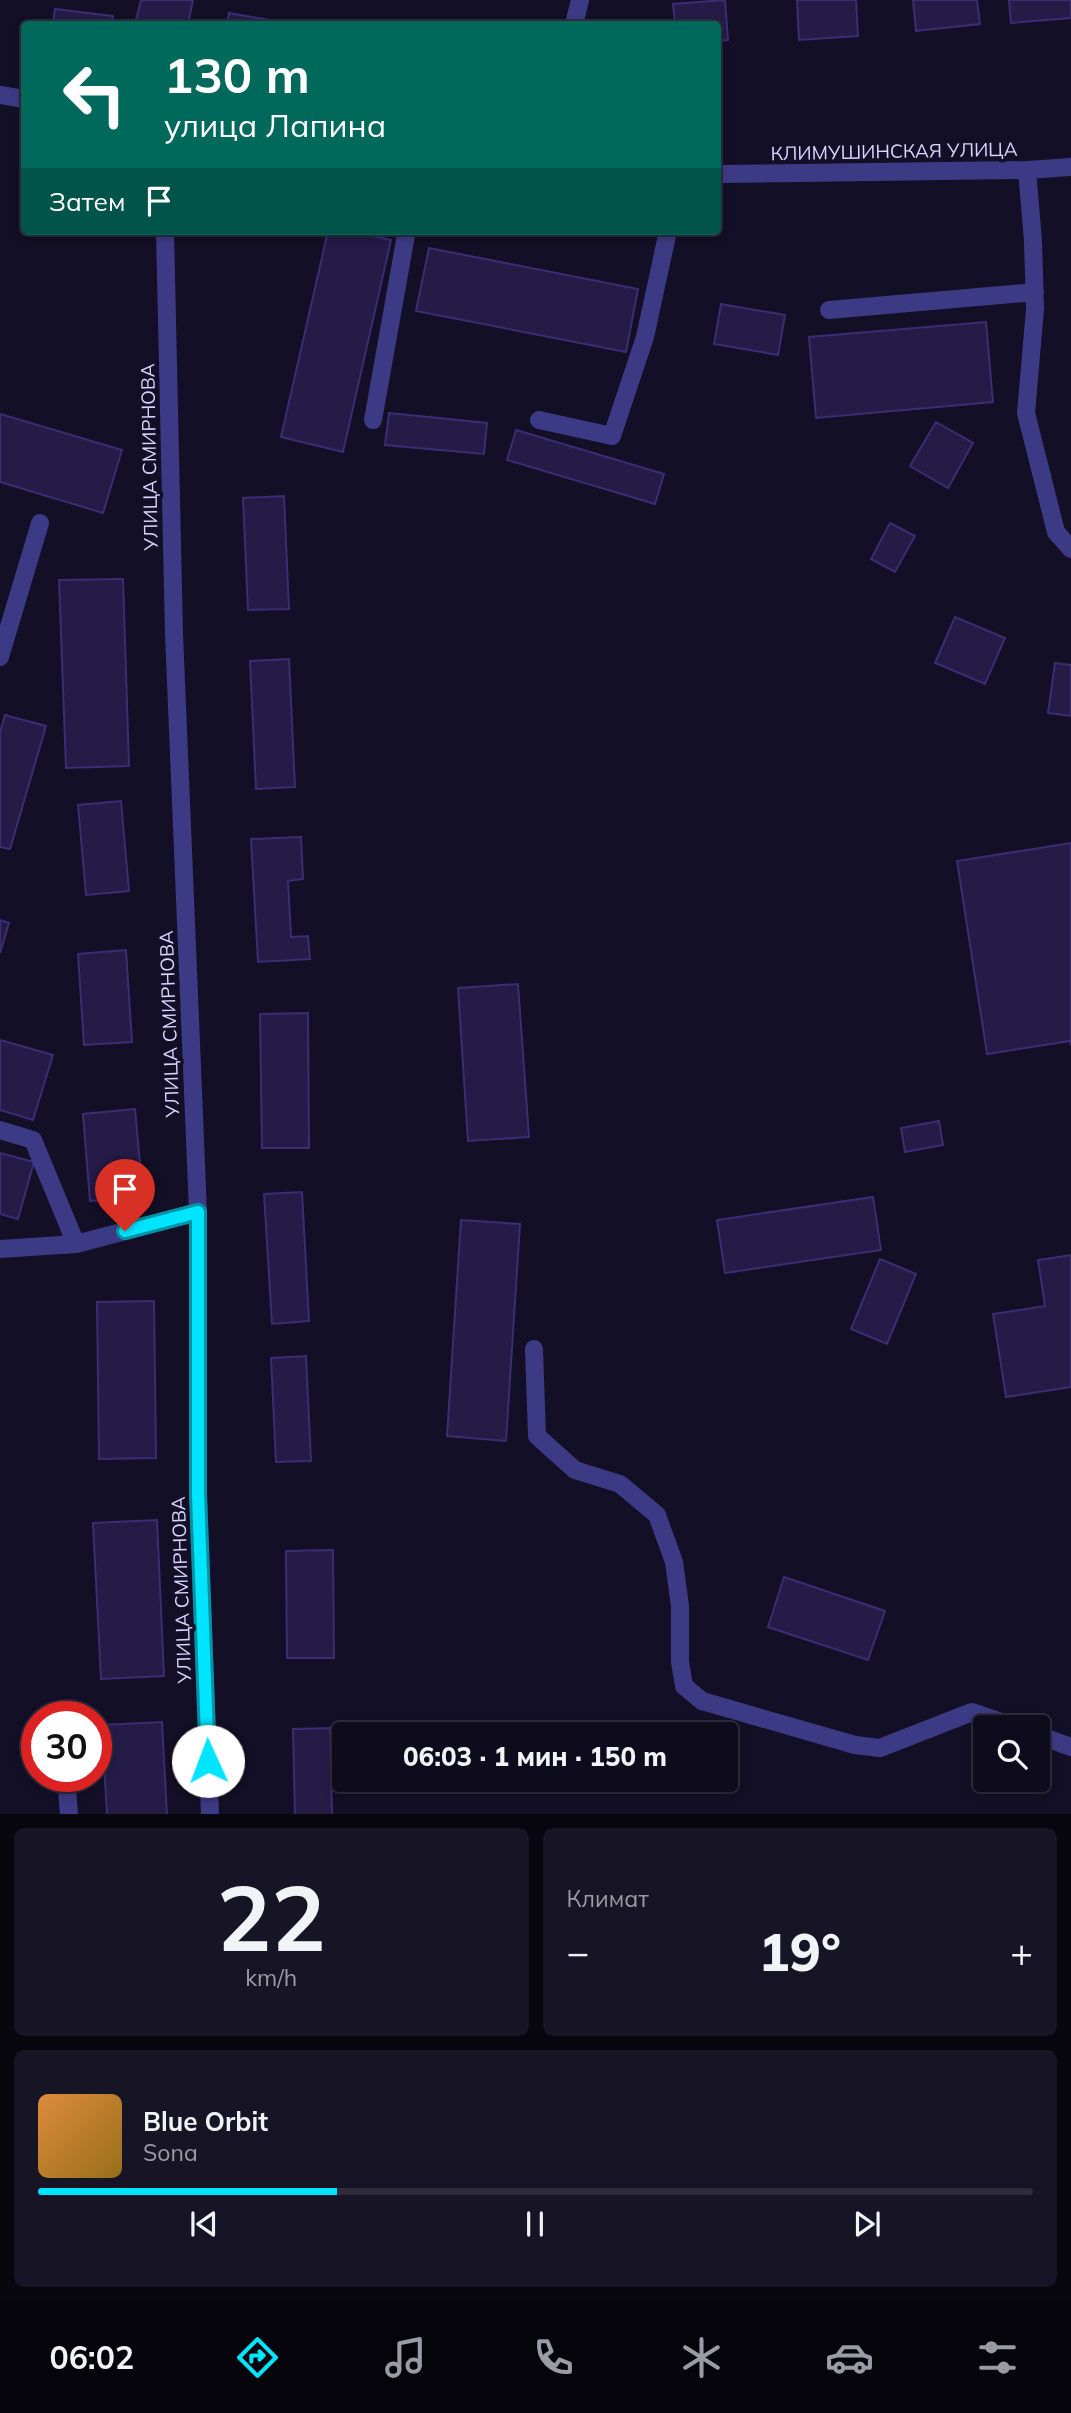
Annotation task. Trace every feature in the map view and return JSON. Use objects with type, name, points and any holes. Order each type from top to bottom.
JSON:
[{"type":"street","points":[[575,21],[580,0]]},
{"type":"street","points":[[0,94],[21,98]]},
{"type":"street","name":"КЛИМУШИНСКАЯ УЛИЦА","points":[[721,174],[1027,170],[1071,167]]},
{"type":"street","points":[[1027,170],[1035,309],[1026,413],[1056,532],[1071,549]]},
{"type":"street","name":"УЛИЦА СМИРНОВА","points":[[165,235],[174,634],[198,1212],[198,1494],[210,1814]]},
{"type":"street","points":[[373,420],[406,235]]},
{"type":"street","points":[[539,420],[612,436],[645,337],[667,235]]},
{"type":"street","points":[[829,310],[1035,292]]},
{"type":"street","points":[[0,657],[40,523]]},
{"type":"street","points":[[0,1130],[33,1140],[76,1244]]},
{"type":"street","points":[[0,1249],[76,1244],[198,1212]]},
{"type":"street","points":[[534,1349],[537,1436],[575,1470],[620,1484],[657,1515],[676,1573],[680,1606],[680,1662],[684,1686],[702,1701],[855,1745],[880,1748],[972,1712],[981,1715]]},
{"type":"street","points":[[1050,1739],[1071,1747]]},
{"type":"street","points":[[67,1792],[69,1814]]},
{"type":"building","points":[[141,0],[193,0],[189,21],[136,21]]},
{"type":"building","points":[[725,0],[728,40],[721,41],[721,21],[675,21],[673,4]]},
{"type":"building","points":[[797,0],[856,0],[858,36],[799,40]]},
{"type":"building","points":[[913,0],[977,0],[980,24],[916,31]]},
{"type":"building","points":[[1009,0],[1071,0],[1071,18],[1011,23]]},
{"type":"building","points":[[55,9],[113,16],[112,21],[53,21]]},
{"type":"building","points":[[229,13],[276,21],[228,21]]},
{"type":"building","points":[[327,235],[368,235],[391,240],[343,452],[281,437]]},
{"type":"building","points":[[429,248],[638,289],[626,352],[416,311]]},
{"type":"building","points":[[721,304],[785,315],[778,355],[714,344]]},
{"type":"building","points":[[986,322],[993,402],[816,418],[809,337]]},
{"type":"building","points":[[389,413],[487,423],[484,454],[385,445]]},
{"type":"building","points":[[0,414],[122,450],[103,513],[0,482]]},
{"type":"building","points":[[936,422],[973,443],[948,488],[910,466]]},
{"type":"building","points":[[516,430],[664,474],[655,504],[507,460]]},
{"type":"building","points":[[284,496],[289,609],[248,610],[243,498]]},
{"type":"building","points":[[890,523],[915,536],[895,572],[871,559]]},
{"type":"building","points":[[123,579],[129,766],[66,768],[59,580]]},
{"type":"building","points":[[955,617],[1005,638],[985,684],[935,663]]},
{"type":"building","points":[[289,659],[295,787],[256,789],[250,661]]},
{"type":"building","points":[[1055,663],[1071,665],[1071,716],[1048,713]]},
{"type":"building","points":[[5,715],[46,726],[10,849],[0,847],[0,733]]},
{"type":"building","points":[[121,801],[129,891],[86,895],[78,805]]},
{"type":"building","points":[[301,837],[303,879],[288,881],[291,937],[308,936],[310,959],[258,962],[251,839]]},
{"type":"building","points":[[1071,843],[1071,1045],[1070,1041],[987,1054],[957,861]]},
{"type":"building","points":[[0,920],[9,923],[0,953]]},
{"type":"building","points":[[126,950],[132,1042],[84,1045],[78,954]]},
{"type":"building","points":[[518,984],[529,1137],[468,1141],[458,988]]},
{"type":"building","points":[[308,1013],[309,1148],[262,1148],[260,1014]]},
{"type":"building","points":[[0,1040],[53,1055],[33,1120],[0,1110]]},
{"type":"building","points":[[135,1109],[143,1197],[90,1201],[83,1114]]},
{"type":"building","points":[[939,1121],[943,1145],[905,1152],[901,1128]]},
{"type":"building","points":[[0,1153],[34,1162],[18,1219],[0,1214]]},
{"type":"building","points":[[302,1192],[309,1321],[272,1324],[264,1194]]},
{"type":"building","points":[[873,1197],[881,1250],[725,1273],[717,1220]]},
{"type":"building","points":[[461,1220],[520,1224],[506,1441],[447,1436]]},
{"type":"building","points":[[1071,1255],[1071,1387],[1006,1397],[993,1314],[1045,1306],[1038,1260]]},
{"type":"building","points":[[880,1259],[916,1274],[887,1344],[851,1329]]},
{"type":"building","points":[[154,1301],[156,1458],[99,1459],[97,1302]]},
{"type":"building","points":[[306,1356],[311,1461],[276,1462],[271,1358]]},
{"type":"building","points":[[157,1520],[164,1676],[101,1679],[93,1523]]},
{"type":"building","points":[[333,1550],[334,1658],[287,1658],[286,1551]]},
{"type":"building","points":[[784,1577],[885,1611],[868,1660],[768,1627]]},
{"type":"building","points":[[162,1722],[167,1814],[107,1814],[106,1792],[112,1792],[112,1724]]},
{"type":"building","points":[[330,1728],[332,1814],[295,1814],[293,1729]]},
{"type":"route","points":[[125,1231],[198,1212],[198,1494],[208,1761]]}]
